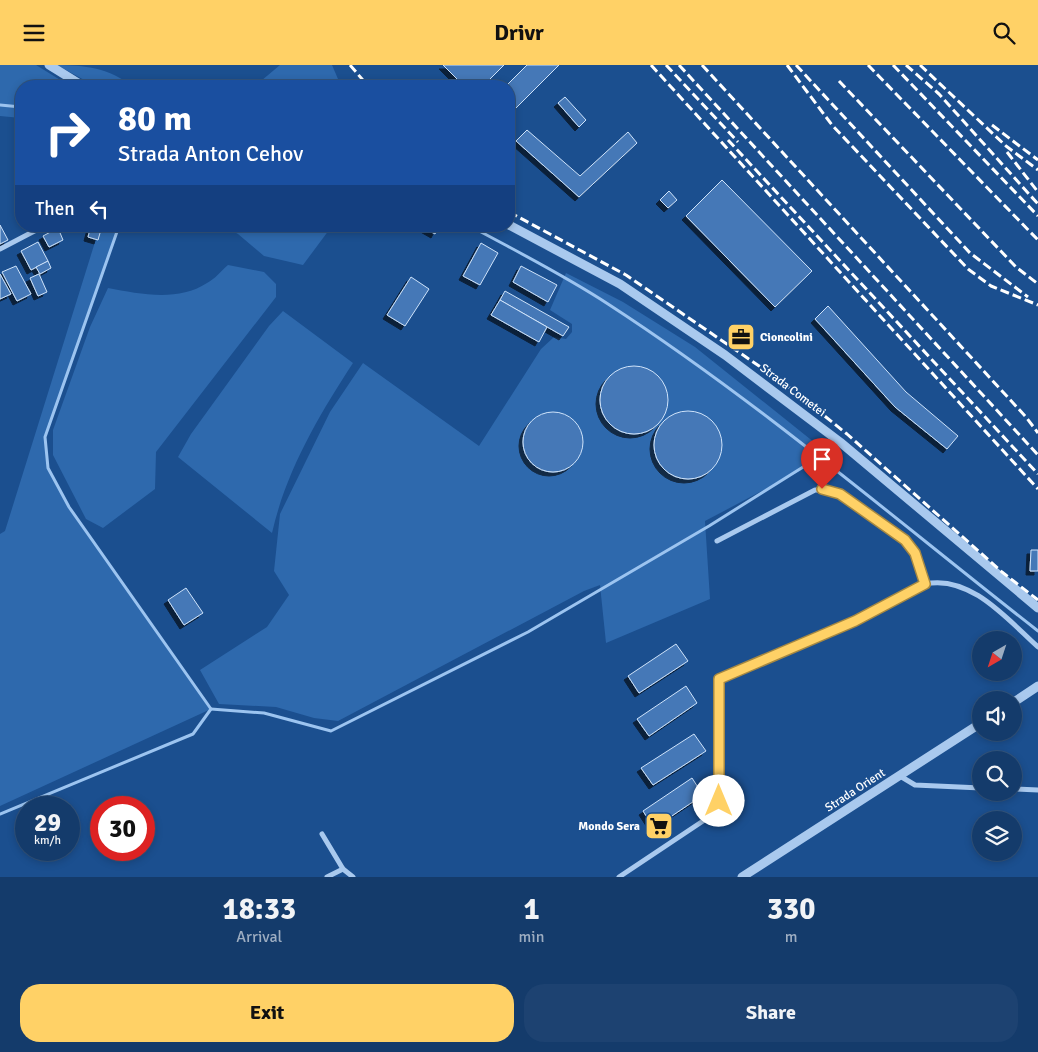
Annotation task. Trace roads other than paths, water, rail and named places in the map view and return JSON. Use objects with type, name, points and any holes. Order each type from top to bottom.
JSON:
[{"type":"street","points":[[49,65],[73,80]]},
{"type":"street","name":"Strada Cometei","points":[[515,228],[620,284],[747,371],[840,442],[1038,608]]},
{"type":"street","points":[[0,249],[33,232]]},
{"type":"street","points":[[717,541],[815,490],[832,490],[911,546],[925,584]]},
{"type":"street","points":[[618,877],[710,817],[718,808],[719,679],[855,621],[925,584],[941,581],[962,587],[982,599],[1038,647]]},
{"type":"street","points":[[1022,696],[1038,686]]},
{"type":"street","name":"Strada Orient","points":[[742,877],[972,729]]},
{"type":"street","points":[[900,776],[915,785],[972,788]]},
{"type":"street","points":[[1022,789],[1038,790]]},
{"type":"street","points":[[322,835],[343,869],[353,877]]},
{"type":"street","points":[[327,877],[343,869]]},
{"type":"street","points":[[627,871],[631,877]]},
{"type":"waterway","points":[[0,105],[15,106]]},
{"type":"waterway","points":[[0,814],[193,734],[211,709],[69,507],[48,468],[45,437],[117,232]]},
{"type":"waterway","points":[[481,232],[540,263],[608,304],[719,381],[773,421],[1038,631]]},
{"type":"waterway","points":[[211,709],[264,713],[331,731],[528,632],[709,526],[819,457]]},
{"type":"railway","points":[[350,65],[363,80]]},
{"type":"railway","points":[[651,65],[1038,489]]},
{"type":"railway","points":[[666,65],[738,142]]},
{"type":"railway","points":[[679,65],[1038,455]]},
{"type":"railway","points":[[702,65],[1026,417],[1038,433]]},
{"type":"railway","points":[[787,65],[832,125],[968,269],[991,286],[1038,305]]},
{"type":"railway","points":[[796,65],[970,253],[1028,297]]},
{"type":"railway","points":[[868,65],[1038,240]]},
{"type":"railway","points":[[893,65],[1038,216]]},
{"type":"railway","points":[[906,65],[939,94],[1038,204]]},
{"type":"railway","points":[[920,65],[1006,146],[1038,170]]},
{"type":"railway","points":[[839,81],[1016,267],[1038,284]]},
{"type":"railway","points":[[992,125],[1038,160]]},
{"type":"railway","points":[[728,140],[1038,474]]},
{"type":"railway","points":[[1007,152],[1038,192]]},
{"type":"railway","points":[[515,215],[626,275],[781,381],[847,434],[1002,572],[1038,600]]},
{"type":"place","name":"Cioncolini","points":[[741,337]]},
{"type":"place","name":"Mondo Sera","points":[[659,826]]}]
